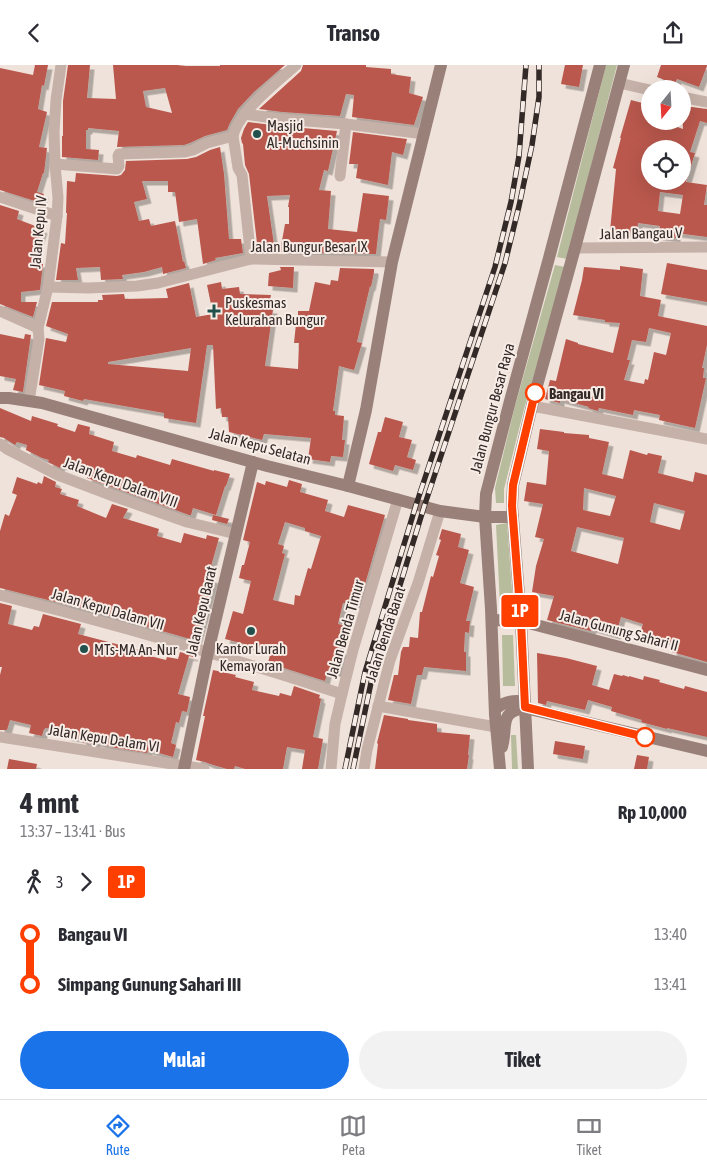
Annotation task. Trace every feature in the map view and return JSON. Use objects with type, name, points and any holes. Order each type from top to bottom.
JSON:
[{"type":"street","name":"Jalan Kepu IV","points":[[29,401],[39,339],[38,328],[48,287],[57,216],[58,198],[54,131],[61,65]]},
{"type":"street","points":[[251,259],[242,175],[238,168],[233,136],[244,114],[296,65]]},
{"type":"street","points":[[348,486],[366,410],[392,262],[440,65]]},
{"type":"street","name":"Jalan Bungur Besar Raya","points":[[499,763],[485,517],[486,494],[600,65]]},
{"type":"street","points":[[528,769],[521,621],[512,506],[513,485],[532,406],[624,65]]},
{"type":"street","points":[[619,83],[641,88]]},
{"type":"street","points":[[691,99],[707,102]]},
{"type":"street","points":[[244,114],[346,124],[424,135]]},
{"type":"street","points":[[340,176],[346,124]]},
{"type":"street","points":[[55,164],[117,169],[119,167],[118,154],[185,152],[207,143],[233,136]]},
{"type":"street","points":[[0,197],[57,216]]},
{"type":"street","name":"Jalan Bangau V","points":[[575,248],[707,247]]},
{"type":"street","name":"Jalan Bungur Besar IX","points":[[48,287],[137,286],[158,283],[251,259],[392,262]]},
{"type":"street","points":[[0,311],[38,328]]},
{"type":"street","name":"Jalan Kepu Selatan","points":[[0,399],[9,398],[52,405],[253,462],[440,511],[485,517],[513,517]]},
{"type":"street","points":[[532,406],[707,439]]},
{"type":"street","name":"Jalan Kepu Dalam VIII","points":[[0,445],[58,475],[116,497],[187,522],[236,534]]},
{"type":"street","name":"Jalan Kepu Barat","points":[[185,767],[208,652],[253,462]]},
{"type":"street","name":"Jalan Benda Timur","points":[[331,769],[335,723],[353,649],[398,499]]},
{"type":"street","name":"Jalan Benda Barat","points":[[364,769],[390,660],[418,583],[440,511]]},
{"type":"street","name":"Jalan Kepu Dalam VII","points":[[0,595],[208,652],[342,694]]},
{"type":"street","name":"Jalan Gunung Sahari II","points":[[492,619],[521,621],[707,670]]},
{"type":"street","points":[[494,691],[500,694],[519,694],[525,700]]},
{"type":"street","points":[[499,763],[506,718],[510,712],[525,700]]},
{"type":"street","points":[[495,709],[506,702],[525,700],[707,751]]},
{"type":"street","points":[[378,706],[496,727]]},
{"type":"street","name":"Jalan Kepu Dalam VI","points":[[0,737],[204,769]]},
{"type":"green space","points":[[606,65],[617,65],[567,259],[557,257]]},
{"type":"green space","points":[[555,265],[565,267],[524,409],[504,489],[504,503],[496,503],[495,488],[515,406]]},
{"type":"green space","points":[[507,523],[513,604],[500,605],[496,525]]},
{"type":"green space","points":[[502,635],[513,635],[515,686],[503,686]]},
{"type":"green space","points":[[511,735],[516,735],[518,769],[512,769]]},
{"type":"building","points":[[35,65],[48,65],[38,109],[47,112],[39,147],[47,148],[44,173],[37,192],[44,194],[41,203],[0,190],[0,68],[33,75]]},
{"type":"building","points":[[68,65],[90,65],[87,98],[116,99],[113,65],[285,65],[238,109],[227,130],[205,136],[184,145],[117,147],[119,131],[88,128],[86,130],[86,149],[99,150],[98,160],[62,157],[63,101]],"holes":[[[165,88],[172,113],[146,107],[143,91]]]},
{"type":"building","points":[[303,65],[366,65],[366,67],[391,69],[391,74],[411,77],[409,93],[423,97],[414,125],[352,117],[354,95],[346,94],[340,116],[259,109],[301,71]]},
{"type":"building","points":[[565,65],[583,65],[579,87],[561,84]]},
{"type":"building","points":[[661,65],[707,65],[699,87],[691,84],[691,80],[665,80],[657,77]]},
{"type":"building","points":[[631,100],[641,103],[641,130],[691,130],[691,107],[707,109],[707,123],[700,121],[691,149],[691,140],[641,140],[641,190],[691,190],[691,183],[707,185],[704,205],[707,205],[707,237],[676,233],[676,238],[658,236],[660,226],[638,223],[637,234],[610,231],[616,169],[613,168]],"holes":[[[660,192],[683,195],[680,214],[658,211]]]},
{"type":"building","points":[[248,122],[337,131],[328,171],[324,170],[319,190],[331,191],[328,229],[357,232],[363,193],[389,196],[386,220],[380,219],[376,254],[280,252],[285,224],[289,224],[288,207],[290,195],[267,196],[275,252],[258,252],[249,174],[245,165],[241,138]]},
{"type":"building","points":[[353,132],[407,139],[403,155],[392,152],[388,185],[356,178],[358,164],[349,164]]},
{"type":"building","points":[[220,147],[229,239],[241,239],[243,253],[215,258],[216,260],[203,264],[197,219],[179,222],[175,192],[168,192],[168,181],[142,181],[147,199],[134,202],[139,221],[149,219],[151,226],[175,221],[183,262],[186,268],[163,274],[162,267],[122,275],[123,279],[101,280],[100,267],[76,268],[78,280],[56,280],[61,243],[65,244],[67,181],[75,182],[76,173],[117,176],[121,175],[125,170],[126,161],[187,159]]},
{"type":"building","points":[[691,152],[695,153],[691,166]]},
{"type":"building","points":[[0,205],[19,211],[17,219],[43,229],[32,261],[43,264],[40,290],[21,292],[21,302],[37,302],[33,317],[0,304]]},
{"type":"building","points":[[667,263],[707,270],[707,302],[661,294]]},
{"type":"building","points":[[620,266],[643,269],[640,296],[661,300],[658,316],[707,326],[707,345],[702,368],[704,368],[703,378],[706,378],[695,428],[659,420],[660,415],[634,410],[633,415],[599,408],[598,411],[560,399],[560,403],[545,399],[550,380],[556,381],[566,339],[613,353],[620,323],[605,322],[605,320],[573,315],[584,267],[620,270]],"holes":[[[649,328],[671,333],[666,355],[654,352],[648,380],[645,379],[644,384],[624,380],[630,360],[627,360],[632,340],[646,342]]]},
{"type":"building","points":[[280,267],[294,267],[293,288],[268,286],[269,273],[281,270]]},
{"type":"building","points":[[340,268],[374,269],[357,342],[362,343],[354,370],[339,366],[333,411],[335,411],[335,415],[344,416],[342,440],[345,440],[343,457],[331,456],[330,462],[308,459],[311,438],[264,434],[262,440],[229,432],[228,417],[222,417],[221,408],[216,409],[213,345],[207,345],[196,423],[164,418],[164,413],[84,399],[83,401],[64,396],[65,391],[39,385],[46,338],[66,342],[68,334],[46,326],[52,302],[98,302],[98,300],[103,300],[102,295],[124,294],[125,299],[168,298],[166,289],[189,283],[196,317],[213,314],[207,285],[221,282],[222,289],[239,287],[240,294],[271,295],[268,309],[273,309],[265,366],[298,369],[299,343],[294,343],[296,324],[298,324],[298,311],[309,311],[315,282],[330,285],[331,280],[338,281]],"holes":[[[191,348],[188,371],[108,364],[108,362]]]},
{"type":"building","points":[[0,334],[24,339],[25,334],[31,335],[23,392],[13,390],[16,379],[0,376]]},
{"type":"building","points":[[0,408],[31,421],[32,416],[58,424],[57,426],[75,432],[78,424],[90,427],[89,434],[114,442],[112,451],[136,458],[137,455],[170,465],[172,459],[230,474],[216,515],[193,508],[191,515],[189,515],[87,478],[88,473],[61,465],[60,468],[48,462],[49,460],[26,450],[27,445],[17,442],[15,445],[0,437]]},
{"type":"building","points":[[385,417],[403,422],[399,437],[412,440],[407,457],[416,460],[413,470],[395,465],[393,471],[369,464],[378,432],[381,432]]},
{"type":"building","points":[[540,429],[589,435],[589,438],[609,442],[602,474],[623,479],[630,450],[647,455],[648,453],[662,456],[658,473],[693,482],[695,472],[707,475],[707,662],[672,652],[674,643],[640,633],[643,624],[621,617],[616,635],[592,628],[591,631],[547,620],[554,596],[532,592],[536,566],[544,539],[535,537],[543,504],[524,501],[527,482],[546,485],[549,451],[537,449]],"holes":[[[584,488],[616,496],[610,516],[583,510]],[[654,503],[685,511],[680,530],[650,522]],[[577,527],[624,538],[618,564],[571,551]]]},
{"type":"building","points":[[44,476],[56,482],[55,487],[62,489],[60,494],[79,500],[77,506],[106,518],[112,504],[128,509],[123,518],[159,529],[157,536],[181,543],[184,533],[206,539],[207,535],[219,538],[208,577],[214,579],[197,641],[88,610],[0,588],[0,531],[5,514],[9,516],[17,495],[12,493],[17,477],[42,484]]},
{"type":"building","points":[[289,480],[302,484],[300,492],[328,500],[325,511],[344,517],[348,505],[385,515],[359,605],[345,600],[345,603],[343,603],[338,624],[345,626],[338,650],[344,651],[340,661],[342,662],[339,673],[328,670],[325,681],[268,663],[271,651],[225,639],[233,611],[243,614],[251,581],[239,578],[250,542],[243,540],[257,482],[265,485],[266,481],[287,487]],"holes":[[[285,522],[305,528],[305,531],[321,536],[311,569],[308,568],[300,596],[295,595],[294,605],[273,600],[285,554],[282,553],[284,546],[278,544]]]},
{"type":"building","points":[[213,515],[229,519],[227,524],[212,520]]},
{"type":"building","points":[[442,529],[461,534],[458,547],[469,550],[460,583],[474,587],[466,621],[470,621],[469,633],[465,632],[464,652],[466,652],[466,671],[424,667],[422,675],[417,675],[411,704],[388,700],[394,675],[398,675],[403,647],[409,647],[410,637],[418,638],[420,612],[422,612],[431,576],[433,577],[439,556],[436,555]]},
{"type":"building","points":[[0,603],[12,606],[8,624],[32,630],[34,626],[39,627],[43,614],[81,624],[78,634],[139,650],[138,653],[166,660],[167,657],[178,659],[180,652],[194,656],[189,656],[178,694],[190,697],[187,712],[182,711],[179,723],[176,722],[171,743],[176,745],[173,757],[148,750],[147,753],[116,748],[96,742],[95,744],[81,742],[82,739],[66,736],[66,731],[45,728],[42,736],[29,733],[31,725],[10,720],[7,730],[0,730],[0,675],[2,667],[0,667]]},
{"type":"building","points":[[537,653],[597,666],[592,685],[609,690],[614,674],[643,680],[644,676],[684,689],[685,686],[707,692],[707,737],[641,722],[642,720],[611,711],[612,707],[588,700],[585,710],[547,701],[546,705],[538,703]]},
{"type":"building","points":[[213,670],[236,675],[235,677],[254,682],[252,690],[279,696],[280,693],[291,696],[294,686],[320,695],[319,698],[321,699],[313,737],[323,739],[318,769],[302,769],[305,750],[287,747],[283,769],[245,769],[235,766],[234,769],[227,769],[196,760]]},
{"type":"building","points":[[384,715],[437,724],[437,732],[470,735],[467,769],[375,769],[377,743]]},
{"type":"building","points":[[555,741],[585,746],[583,759],[553,754]]},
{"type":"building","points":[[637,755],[649,757],[647,769],[634,769]]},
{"type":"building","points":[[9,759],[37,764],[36,769],[7,769]]},
{"type":"railway","points":[[345,769],[365,672],[416,505],[495,267],[511,202],[519,156],[526,65]]},
{"type":"railway","points":[[353,769],[373,673],[424,507],[505,263],[532,145],[539,97],[539,65]]},
{"type":"bus line","name":"1P","points":[[535,393],[512,494],[525,707],[645,737]]},
{"type":"place","name":"Masjid Al-Muchsinin","points":[[257,134]]},
{"type":"place","name":"Puskesmas Kelurahan Bungur","points":[[214,311]]},
{"type":"place","name":"Bangau VI","points":[[535,393]]},
{"type":"place","name":"Kantor Lurah Kemayoran","points":[[251,631]]},
{"type":"place","name":"MTs-MA An-Nur","points":[[84,649]]}]
